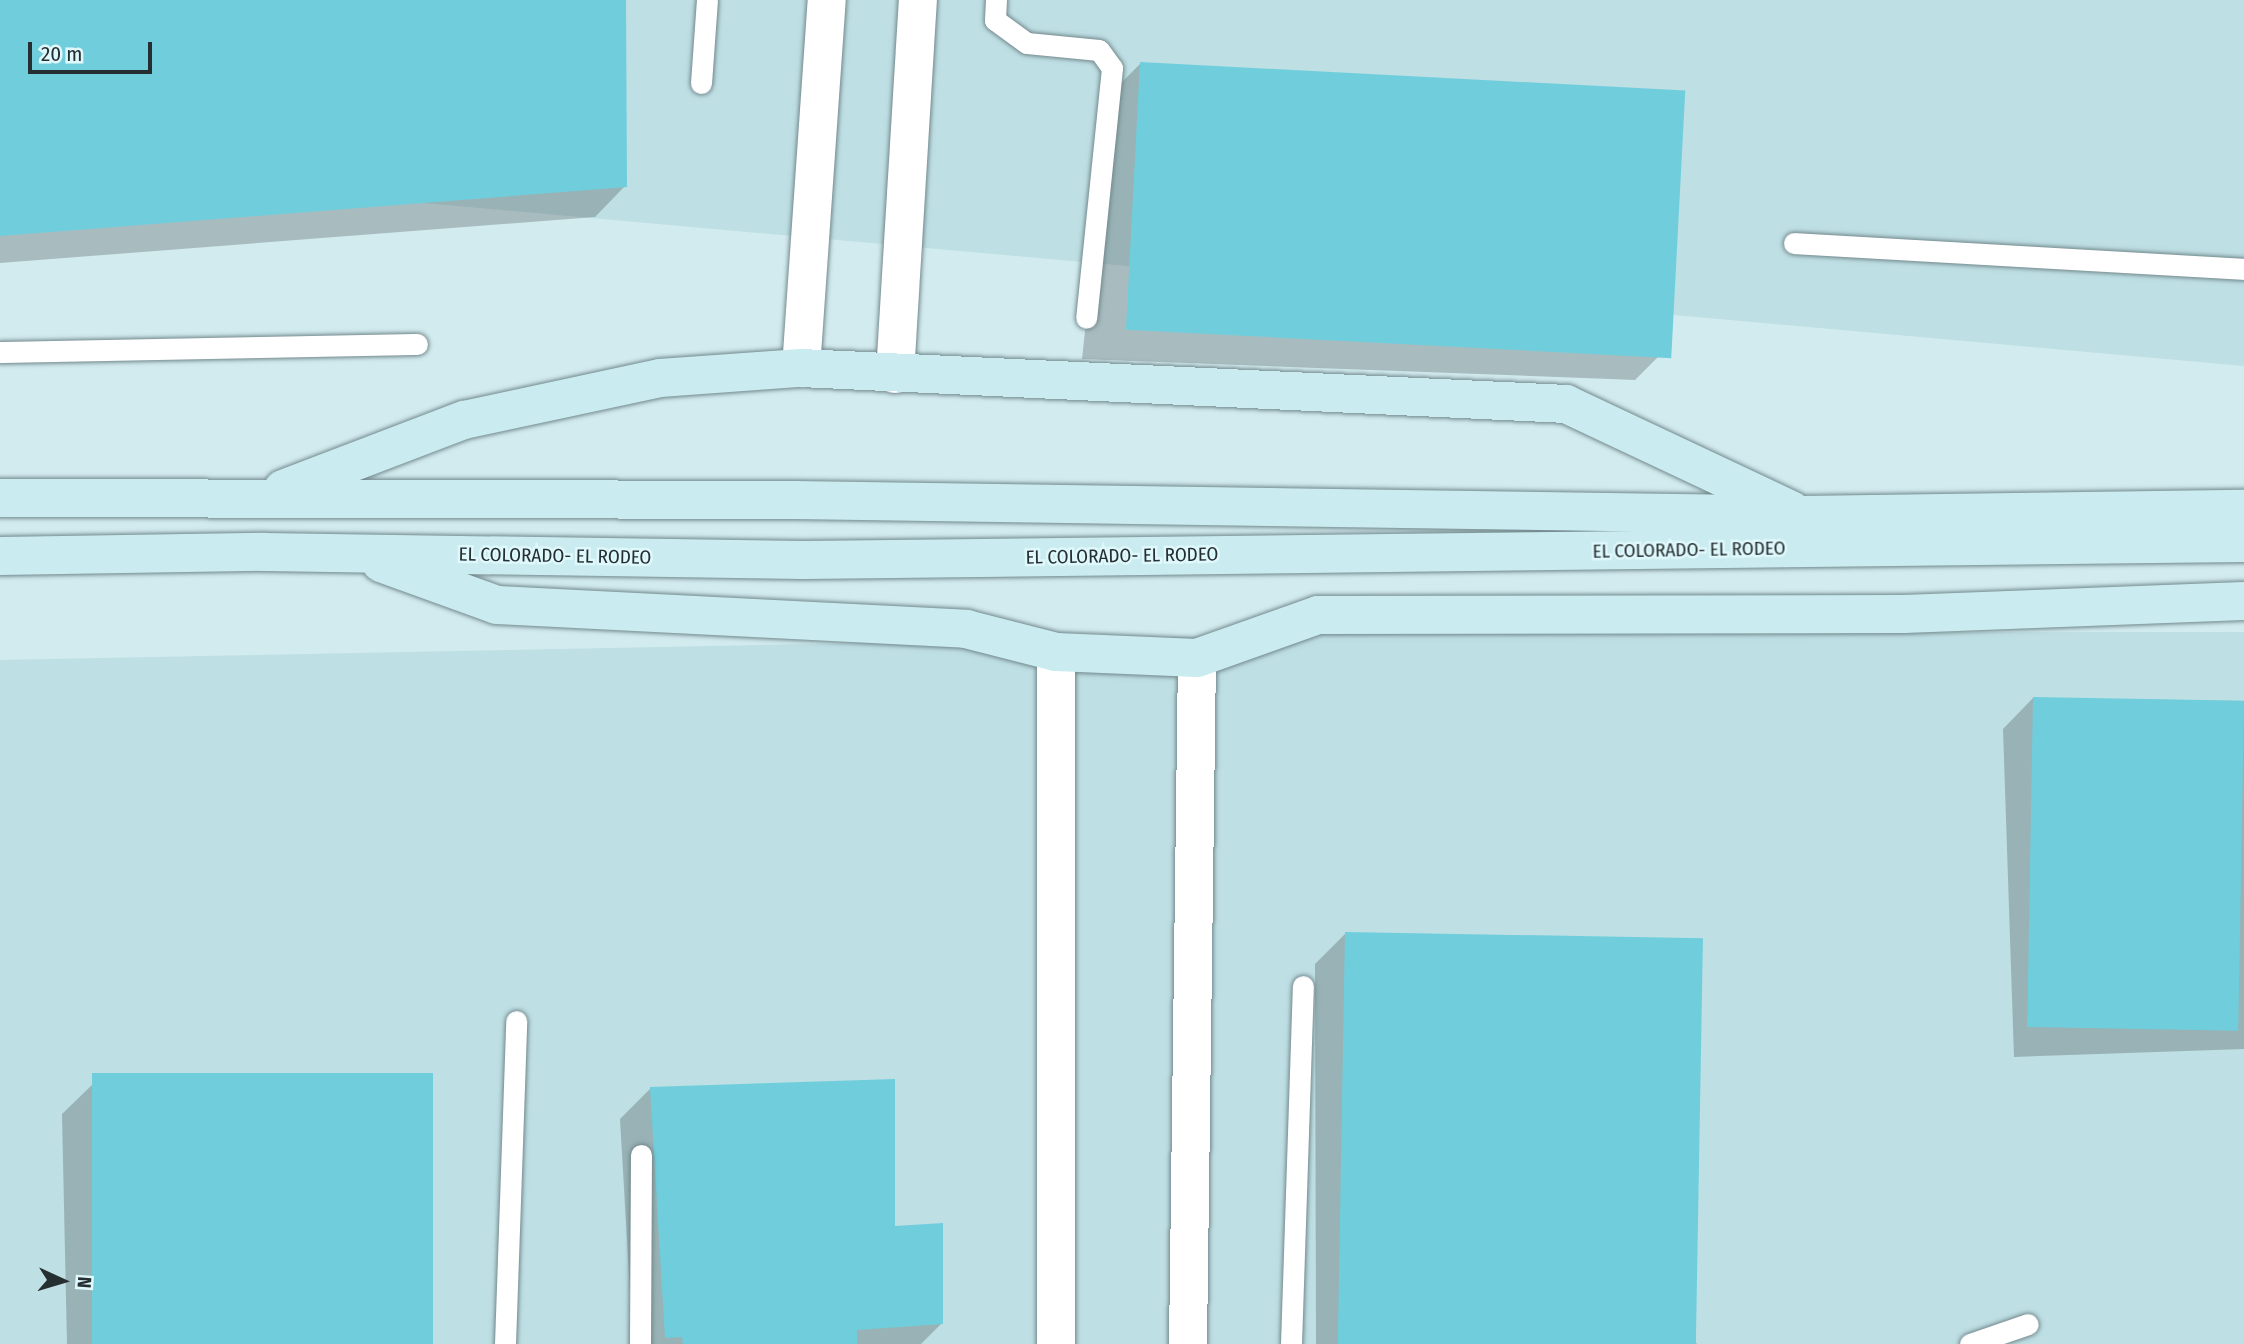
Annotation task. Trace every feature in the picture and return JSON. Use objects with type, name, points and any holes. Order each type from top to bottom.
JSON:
[{"type":"main road","points":[[262,497],[464,421],[660,378],[801,368],[1566,404],[1802,515]]},
{"type":"main road","points":[[2087,512],[2244,485]]},
{"type":"main road","name":"EL COLORADO- EL RODEO","points":[[0,498],[262,497],[1802,515],[2244,509]]},
{"type":"main road","name":"EL COLORADO- EL RODEO","points":[[0,556],[353,553],[803,560],[2244,543]]},
{"type":"main road","points":[[353,553],[497,605],[966,629],[1056,652],[1197,658],[1318,615],[1904,614],[2244,601]]},
{"type":"street","points":[[801,368],[827,0]]},
{"type":"street","points":[[895,374],[918,0]]},
{"type":"street","points":[[1056,652],[1056,1344]]},
{"type":"street","points":[[1188,1344],[1197,658]]},
{"type":"lane","points":[[701,83],[707,0]]},
{"type":"lane","points":[[996,0],[995,20],[1027,43],[1099,50],[1112,68],[1086,318]]},
{"type":"lane","points":[[1794,243],[2244,269]]},
{"type":"lane","points":[[0,352],[417,344]]},
{"type":"lane","points":[[1292,1344],[1303,986]]},
{"type":"lane","points":[[505,1344],[516,1021]]},
{"type":"lane","points":[[640,1344],[641,1155]]},
{"type":"lane","points":[[1970,1344],[2028,1324]]},
{"type":"shaded area","points":[[0,0],[2244,0],[2244,366],[0,165]]},
{"type":"shaded area","points":[[2244,632],[2244,1344],[0,1344],[0,660],[1375,633]]},
{"type":"building","points":[[0,0],[626,0],[627,187],[0,236]]},
{"type":"building","points":[[1140,62],[1685,91],[1671,358],[1126,330]]},
{"type":"building","points":[[2033,697],[2244,701],[2238,1031],[2027,1027]]},
{"type":"building","points":[[1345,932],[1703,938],[1696,1344],[1338,1344]]},
{"type":"building","points":[[92,1073],[433,1073],[433,1344],[92,1344]]},
{"type":"building","points":[[895,1079],[895,1226],[943,1223],[943,1324],[857,1330],[857,1344],[683,1344],[682,1337],[665,1338],[650,1087]]}]
